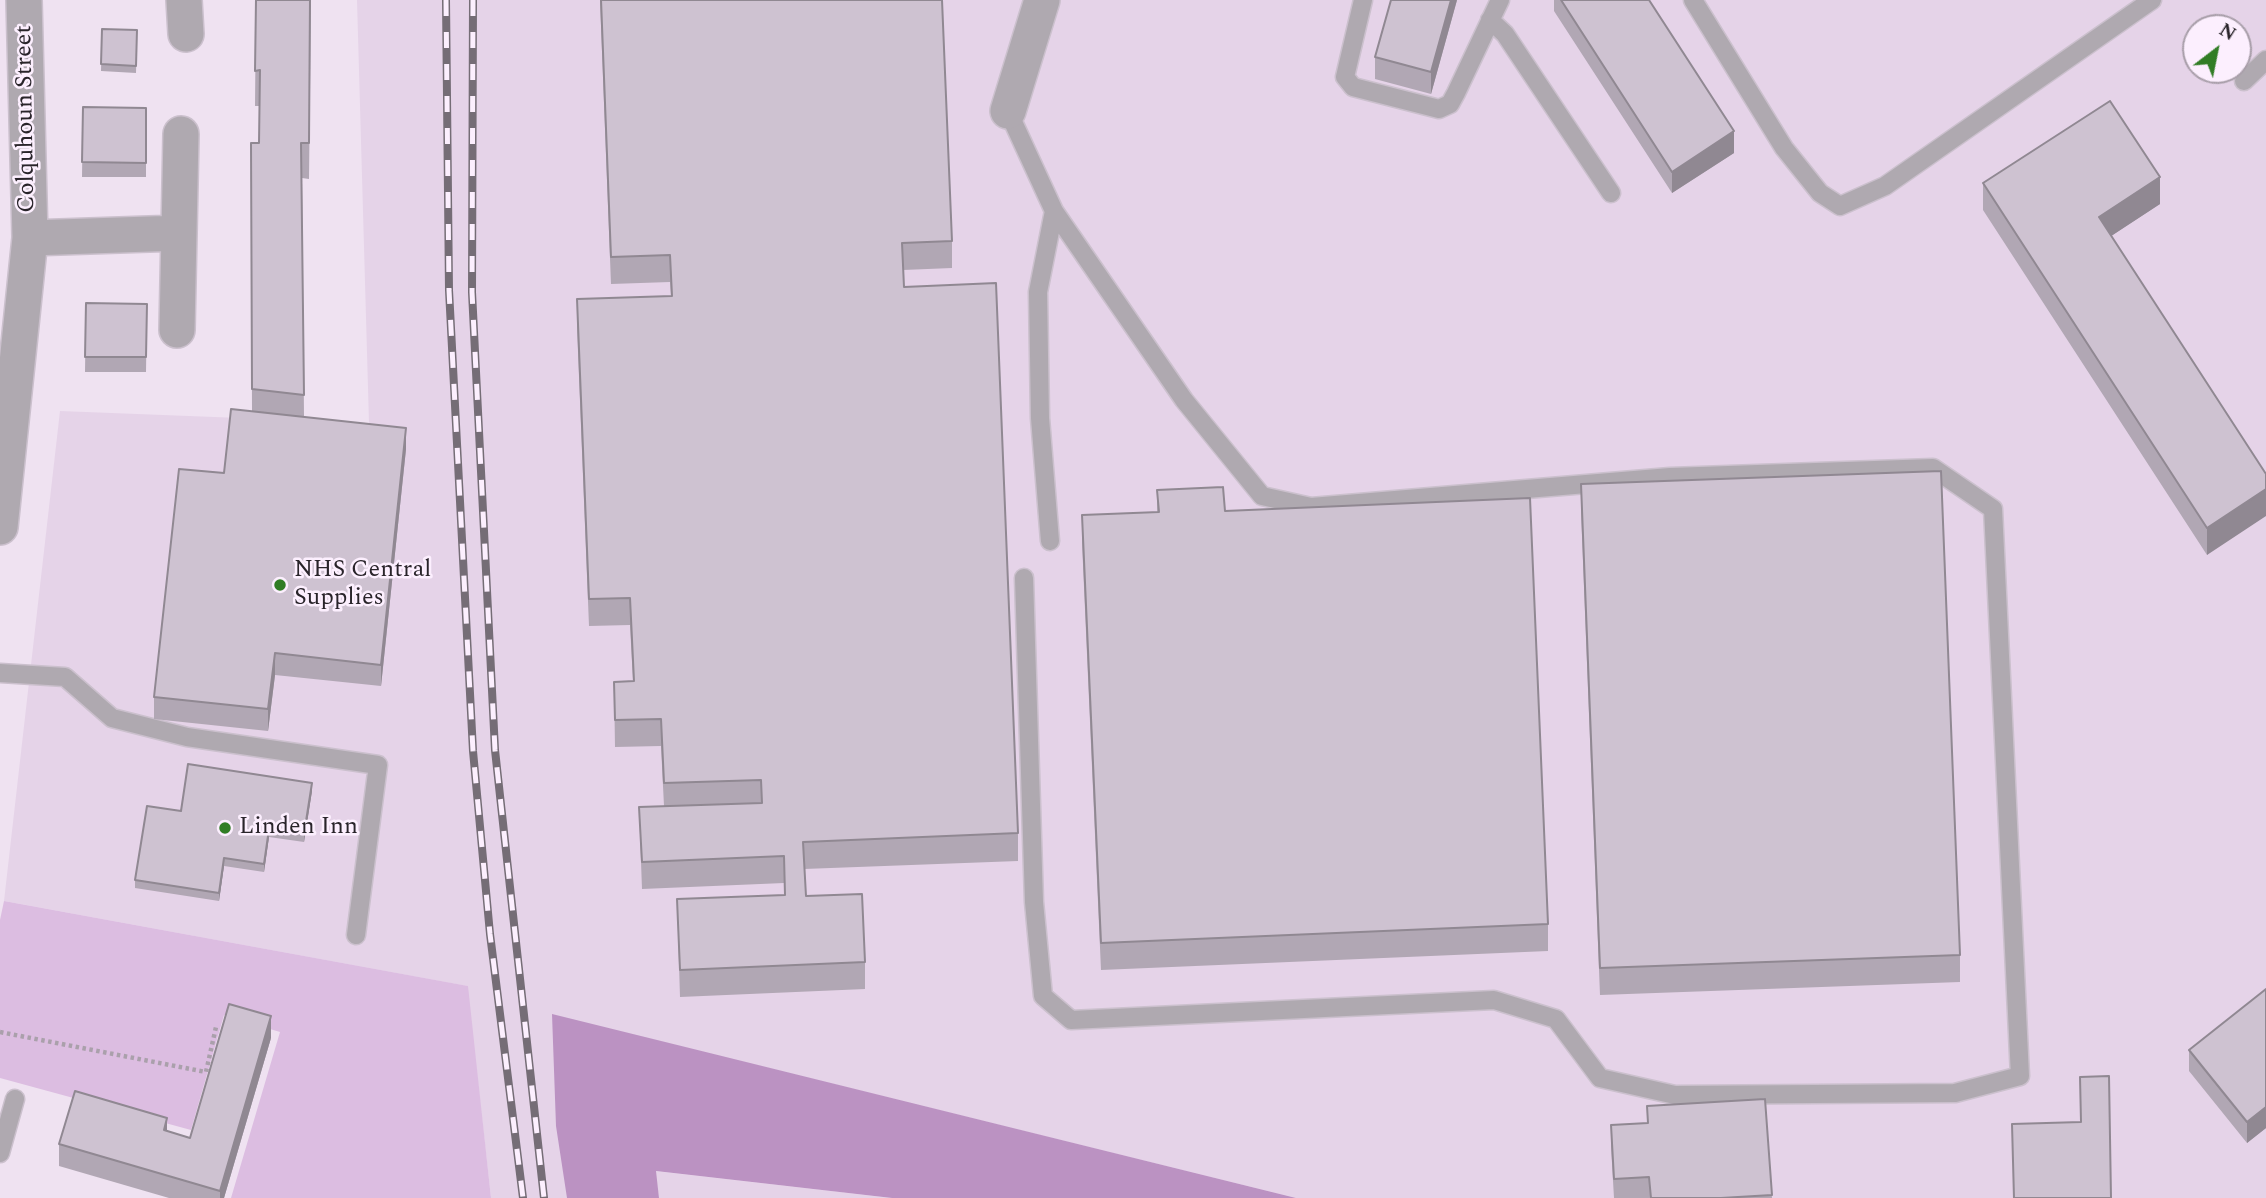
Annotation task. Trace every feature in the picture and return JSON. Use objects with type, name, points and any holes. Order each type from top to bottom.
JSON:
[{"type":"street","name":"Colquhoun Street","points":[[0,527],[30,238],[24,0]]},
{"type":"street","points":[[184,0],[187,34]]},
{"type":"street","points":[[1008,111],[1042,0]]},
{"type":"street","points":[[177,330],[181,134]]},
{"type":"street","name":"Colquhoun Street","points":[[30,238],[179,233]]},
{"type":"lane","points":[[1363,0],[1345,77],[1353,87],[1439,109],[1450,104],[1500,0]]},
{"type":"lane","points":[[1693,0],[1784,148],[1820,193],[1840,206],[1885,186],[2152,0]]},
{"type":"lane","points":[[1490,20],[1505,34],[1611,193]]},
{"type":"lane","points":[[2252,73],[2266,60]]},
{"type":"lane","points":[[1008,111],[1054,211],[1184,400],[1262,496],[1311,506],[1670,477],[1933,468],[1993,509],[2020,1076],[1955,1093],[1675,1095],[1600,1079],[1556,1019],[1494,1000],[1071,1020],[1043,996],[1034,902],[1024,578]]},
{"type":"lane","points":[[1050,541],[1040,418],[1038,292],[1054,211]]},
{"type":"lane","points":[[0,673],[65,677],[112,718],[187,737],[378,765],[356,935]]},
{"type":"lane","points":[[0,1153],[15,1099]]},
{"type":"path","points":[[0,1032],[206,1072],[216,1027]]},
{"type":"shaded area","points":[[357,0],[2266,0],[2266,1198],[1296,1198],[553,1015],[573,1198],[491,1198],[467,986],[4,901],[60,411],[369,423]]},
{"type":"shaded area","points":[[4,901],[468,986],[491,1198],[231,1198],[280,1032],[224,1015],[191,1130],[0,1078],[0,920]]},
{"type":"shaded area","points":[[552,1014],[1296,1198],[892,1198],[656,1171],[659,1198],[567,1198],[556,1126]]},
{"type":"shaded area","points":[[655,1171],[892,1198],[659,1198]]},
{"type":"building","points":[[256,0],[310,0],[309,143],[301,143],[304,395],[252,389],[251,143],[259,143],[260,70],[255,71]]},
{"type":"building","points":[[601,0],[942,0],[952,241],[902,243],[904,287],[996,283],[1018,833],[803,842],[806,896],[862,894],[865,962],[680,970],[677,899],[785,895],[784,856],[642,862],[639,807],[762,803],[761,780],[664,783],[661,719],[615,720],[614,682],[634,681],[630,598],[589,599],[577,299],[672,296],[670,255],[611,257]]},
{"type":"building","points":[[1391,0],[1451,0],[1431,72],[1375,57]]},
{"type":"building","points":[[1561,0],[1649,0],[1734,131],[1672,172]]},
{"type":"building","points":[[102,29],[137,30],[136,66],[101,64]]},
{"type":"building","points":[[2110,101],[2160,177],[2099,217],[2266,474],[2266,489],[2207,528],[1983,183]]},
{"type":"building","points":[[83,107],[146,108],[146,163],[82,162]]},
{"type":"building","points":[[86,303],[147,304],[146,357],[85,357]]},
{"type":"building","name":"NHS Central Supplies","points":[[231,409],[406,428],[381,665],[275,653],[268,709],[154,697],[179,469],[224,473]]},
{"type":"building","points":[[1941,471],[1960,955],[1600,968],[1581,484]]},
{"type":"building","points":[[1223,487],[1225,511],[1530,498],[1548,924],[1101,943],[1082,515],[1159,512],[1157,490]]},
{"type":"building","name":"Linden Inn","points":[[188,764],[312,783],[304,834],[269,829],[264,864],[224,858],[219,893],[135,880],[147,806],[181,811]]},
{"type":"building","points":[[2266,989],[2266,1107],[2247,1122],[2189,1050]]},
{"type":"building","points":[[229,1004],[271,1016],[220,1191],[59,1144],[75,1091],[167,1118],[164,1130],[190,1138]]},
{"type":"building","points":[[2109,1076],[2111,1198],[2014,1198],[2012,1124],[2081,1122],[2080,1077]]},
{"type":"building","points":[[1765,1099],[1772,1195],[1651,1198],[1649,1177],[1614,1179],[1611,1125],[1648,1123],[1647,1106]]},
{"type":"railway","points":[[446,0],[449,290],[473,751],[490,934],[523,1198]]},
{"type":"railway","points":[[473,0],[472,292],[495,750],[544,1198]]},
{"type":"place","name":"NHS Central Supplies","points":[[280,585]]},
{"type":"place","name":"Linden Inn","points":[[225,828]]}]
